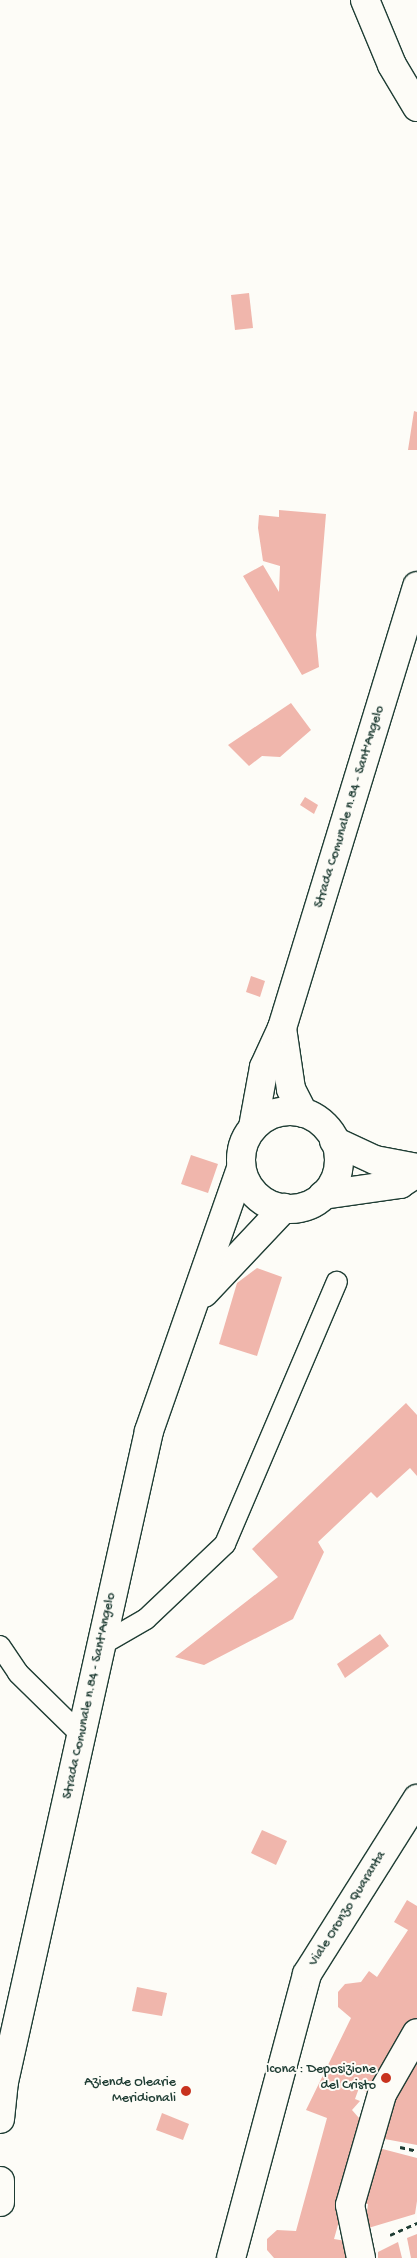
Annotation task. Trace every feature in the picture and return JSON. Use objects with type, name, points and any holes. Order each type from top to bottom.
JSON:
[{"type":"street","points":[[364,0],[392,64],[417,107]]},
{"type":"street","name":"Strada Comunale n.84 - Sant'Angelo","points":[[254,1127],[264,1067],[282,1028],[417,586]]},
{"type":"street","name":"Strada Comunale n.84 - Sant'Angelo","points":[[282,1028],[291,1088],[303,1113]]},
{"type":"street","points":[[281,1111],[303,1113],[323,1124],[334,1141],[339,1165],[323,1195],[309,1205],[284,1208],[260,1199],[241,1169],[241,1150],[254,1127],[281,1111]]},
{"type":"street","points":[[334,1141],[376,1160],[417,1168]]},
{"type":"street","name":"Strada Comunale n.84 - Sant'Angelo","points":[[0,2119],[2,2085],[149,1431],[188,1315],[241,1169]]},
{"type":"street","points":[[323,1195],[400,1184],[417,1173]]},
{"type":"street","name":"Strada Comunale n.84 - Sant'Angelo","points":[[188,1315],[219,1274],[284,1208]]},
{"type":"street","name":"Viale Oronzo Quaranta","points":[[231,2258],[307,1974],[417,1798]]},
{"type":"street","points":[[360,2258],[350,2205],[382,2094],[417,2033]]},
{"type":"street","points":[[0,2181],[0,2202]]},
{"type":"lane","points":[[101,1645],[146,1619],[224,1544],[337,1282]]},
{"type":"lane","points":[[0,1646],[18,1672],[80,1734]]},
{"type":"building","points":[[249,293],[253,328],[235,330],[231,295]]},
{"type":"building","points":[[414,411],[417,412],[417,450],[408,450]]},
{"type":"building","points":[[279,510],[326,514],[316,635],[319,667],[302,675],[243,576],[263,565],[279,592],[280,566],[263,561],[258,528],[259,515],[279,517]]},
{"type":"building","points":[[291,703],[311,730],[280,757],[262,756],[249,766],[228,745]]},
{"type":"building","points":[[305,797],[318,805],[314,814],[300,805]]},
{"type":"building","points":[[251,976],[265,981],[260,997],[246,992]]},
{"type":"building","points":[[191,1155],[218,1164],[208,1193],[181,1184]]},
{"type":"building","points":[[257,1268],[282,1277],[257,1356],[219,1344],[237,1283]]},
{"type":"building","points":[[406,1403],[417,1415],[417,1476],[410,1468],[377,1498],[371,1492],[318,1542],[324,1552],[293,1619],[204,1665],[175,1657],[278,1577],[252,1549]]},
{"type":"building","points":[[380,1634],[389,1646],[345,1678],[337,1664]]},
{"type":"building","points":[[262,1830],[287,1841],[276,1865],[251,1853]]},
{"type":"building","points":[[407,1900],[417,1906],[417,2020],[375,2096],[359,2088],[355,2099],[360,2101],[352,2110],[366,2126],[334,2239],[352,2242],[352,2258],[274,2258],[267,2250],[267,2239],[277,2230],[296,2231],[327,2118],[306,2110],[351,2018],[338,2007],[338,1992],[345,1984],[361,1982],[369,1971],[377,1977],[408,1930],[394,1922]]},
{"type":"building","points":[[137,1987],[167,1993],[162,2016],[132,2011]]},
{"type":"building","points":[[417,2055],[417,2145],[374,2137]]},
{"type":"building","points":[[162,2113],[189,2124],[183,2140],[156,2130]]},
{"type":"building","points":[[371,2146],[417,2158],[417,2201],[415,2214],[365,2229],[368,2204],[361,2203]]},
{"type":"building","points":[[417,2234],[417,2258],[411,2258],[407,2238]]},
{"type":"building","points":[[398,2242],[402,2258],[378,2258],[378,2252]]},
{"type":"place","name":"Icona : Deposizione del Cristo","points":[[386,2078]]},
{"type":"place","name":"Aziende Olearie Meridionali","points":[[186,2091]]}]
